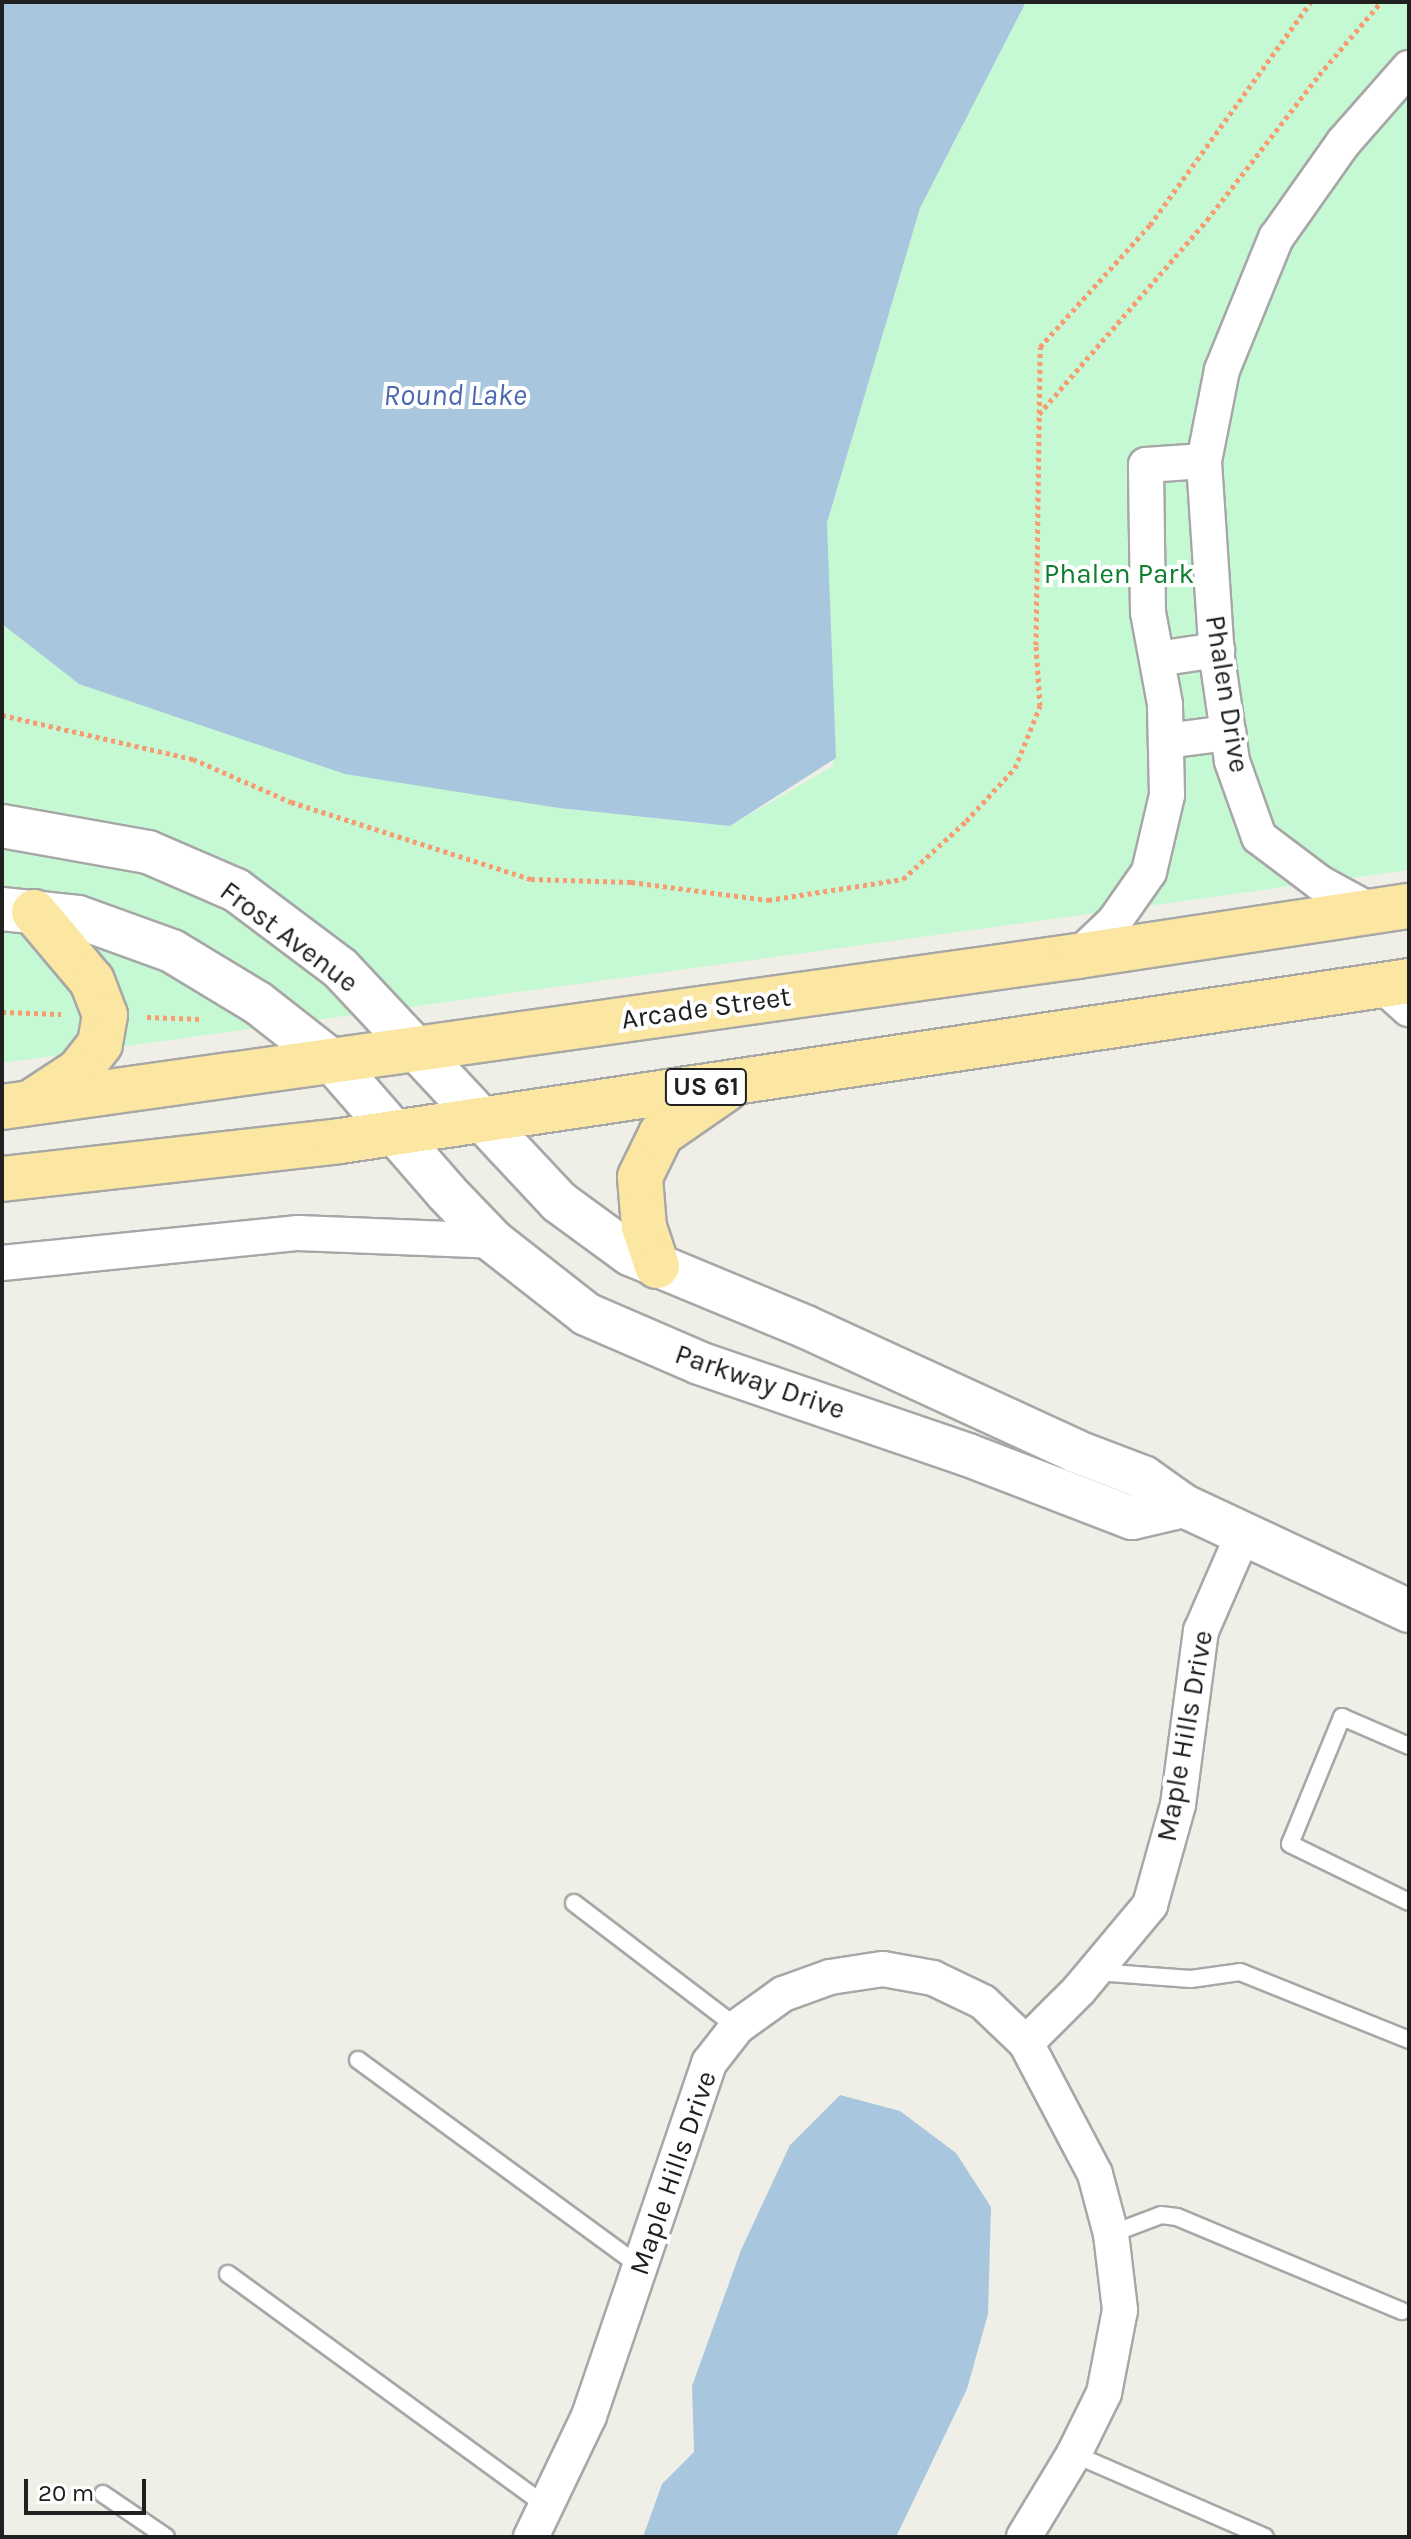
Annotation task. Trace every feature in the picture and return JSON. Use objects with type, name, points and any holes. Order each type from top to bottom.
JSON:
[{"type":"main road","name":"Arcade Street","points":[[16,1105],[1078,956],[1390,909]]},
{"type":"main road","points":[[16,1105],[79,1071],[100,1044],[105,1015],[92,981],[18,910]]},
{"type":"main road","name":"US 61","points":[[2,1179],[395,1133],[736,1082],[1400,992]]},
{"type":"main road","points":[[657,1266],[644,1227],[640,1177],[661,1134],[736,1082]]},
{"type":"street","name":"Phalen Drive","points":[[1390,909],[1320,883],[1259,837],[1232,761],[1217,650],[1204,461],[1222,370],[1276,238],[1343,143],[1409,68]]},
{"type":"street","points":[[1078,956],[1114,922],[1149,872],[1167,795],[1165,704],[1148,612],[1146,465],[1204,461]]},
{"type":"street","points":[[1157,659],[1217,650]]},
{"type":"street","points":[[1166,741],[1228,733]]},
{"type":"street","name":"Frost Avenue","points":[[2,826],[148,852],[236,890],[340,968],[418,1049],[481,1121]]},
{"type":"street","points":[[18,910],[78,917],[172,951],[258,1003],[332,1061],[395,1133]]},
{"type":"street","points":[[481,1121],[559,1202],[630,1254],[806,1327],[1075,1451],[1143,1477],[1184,1506],[1409,1611]]},
{"type":"street","name":"Parkway Drive","points":[[395,1133],[493,1241],[586,1314],[699,1363],[968,1455],[1132,1518],[1184,1506]]},
{"type":"street","points":[[2,1263],[298,1233],[493,1241]]},
{"type":"street","name":"Maple Hills Drive","points":[[1026,2043],[1094,1972],[1150,1905],[1178,1805],[1201,1631],[1244,1532]]},
{"type":"street","name":"Maple Hills Drive","points":[[531,2537],[589,2416],[709,2063],[737,2027],[783,1994],[830,1977],[883,1969],[933,1978],[983,2002],[1026,2043],[1095,2174],[1111,2234],[1120,2310],[1104,2393],[1074,2454],[1024,2537]]},
{"type":"lane","points":[[1409,1746],[1342,1717],[1290,1844],[1409,1902]]},
{"type":"lane","points":[[574,1903],[737,2027]]},
{"type":"lane","points":[[1094,1972],[1191,1979],[1240,1972],[1409,2040]]},
{"type":"lane","points":[[358,2060],[641,2267]]},
{"type":"lane","points":[[1111,2234],[1161,2215],[1177,2217],[1402,2311]]},
{"type":"lane","points":[[228,2274],[548,2507]]},
{"type":"lane","points":[[1074,2454],[1265,2537]]},
{"type":"lane","points":[[103,2494],[166,2537]]},
{"type":"path","points":[[2,715],[193,759],[291,802],[531,879],[631,882],[768,900],[903,879],[966,821],[1015,768],[1040,706],[1036,645],[1040,347],[1150,225],[1311,2]]},
{"type":"path","points":[[1039,415],[1207,220],[1319,75],[1381,2]]},
{"type":"path","points":[[2,1012],[105,1015]]},
{"type":"green space","name":"Phalen Park","points":[[1026,2],[1409,2],[1409,870],[2,1063],[2,624],[79,684],[559,808],[730,826],[833,766],[827,523],[920,208]]},
{"type":"water","name":"Round Lake","points":[[2,2],[1026,2],[920,208],[827,523],[836,758],[730,826],[559,808],[345,774],[79,684],[2,624]]},
{"type":"water","points":[[840,2095],[900,2111],[956,2153],[991,2207],[988,2314],[967,2389],[896,2537],[643,2537],[662,2484],[694,2452],[692,2386],[741,2250],[790,2145]]}]
